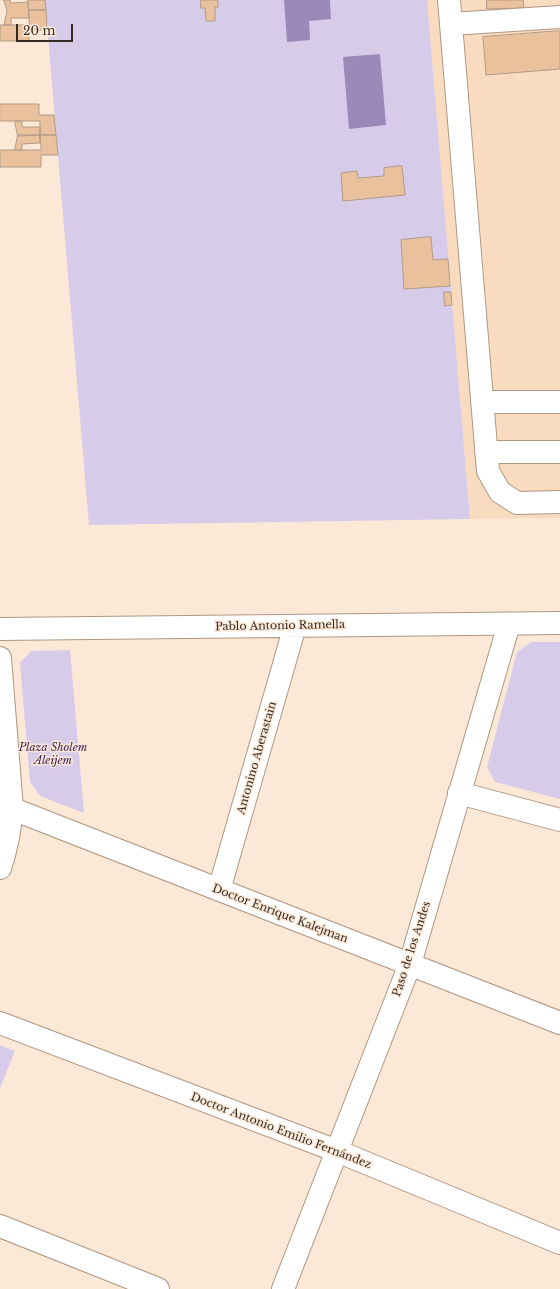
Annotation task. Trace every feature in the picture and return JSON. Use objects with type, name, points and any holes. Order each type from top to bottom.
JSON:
[{"type":"street","points":[[449,0],[488,472],[500,492],[517,503],[560,502]]},
{"type":"street","points":[[451,24],[560,17]]},
{"type":"street","points":[[482,402],[560,402]]},
{"type":"street","points":[[486,452],[560,452]]},
{"type":"street","name":"Pablo Antonio Ramella","points":[[0,629],[560,623]]},
{"type":"street","name":"Paso de los Andes","points":[[283,1289],[410,964],[509,624]]},
{"type":"street","name":"Antonino Aberastain","points":[[219,890],[295,626]]},
{"type":"street","points":[[0,658],[6,806],[10,832],[0,868]]},
{"type":"street","points":[[459,793],[560,820]]},
{"type":"street","name":"Doctor Enrique Kalejman","points":[[6,806],[560,1023]]},
{"type":"street","name":"Doctor Antonio Emilio Fernández","points":[[0,1023],[337,1151],[560,1243]]},
{"type":"street","points":[[0,1226],[158,1289]]},
{"type":"shaded area","points":[[284,0],[330,0],[331,19],[309,21],[310,40],[287,42]]},
{"type":"shaded area","points":[[427,0],[560,0],[560,518],[470,519]]},
{"type":"shaded area","points":[[380,54],[386,125],[349,129],[343,57]]},
{"type":"green space","points":[[45,0],[427,0],[470,519],[89,525]]},
{"type":"green space","points":[[531,642],[560,642],[560,799],[495,782],[487,767],[517,652]]},
{"type":"green space","name":"Plaza Sholem Aleijem","points":[[70,650],[84,813],[40,796],[30,782],[20,663],[31,651]]},
{"type":"green space","points":[[0,1045],[15,1051],[0,1088]]},
{"type":"building","points":[[4,0],[10,0],[11,3],[28,2],[29,18],[11,18],[11,25],[4,25],[7,11]]},
{"type":"building","points":[[28,0],[45,0],[46,10],[29,10]]},
{"type":"building","points":[[201,0],[218,0],[218,7],[215,7],[215,21],[206,21],[205,8],[201,8]]},
{"type":"building","points":[[487,0],[523,0],[524,8],[487,9]]},
{"type":"building","points":[[29,10],[46,10],[47,30],[29,30],[29,41],[0,41],[0,25],[29,25]]},
{"type":"building","points":[[560,31],[560,69],[486,75],[483,37]]},
{"type":"building","points":[[0,104],[39,104],[39,115],[54,115],[56,135],[40,135],[40,121],[0,121]]},
{"type":"building","points":[[15,121],[22,121],[22,127],[40,127],[40,135],[18,136]]},
{"type":"building","points":[[18,135],[40,135],[40,143],[22,144],[22,150],[15,150]]},
{"type":"building","points":[[40,135],[56,135],[58,155],[41,155],[41,167],[0,167],[0,150],[41,150]]},
{"type":"building","points":[[402,166],[405,195],[343,201],[341,173],[357,171],[358,178],[384,176],[384,168]]},
{"type":"building","points":[[431,237],[433,260],[448,259],[450,286],[404,289],[401,240]]},
{"type":"building","points":[[444,292],[451,292],[452,305],[445,306]]}]
